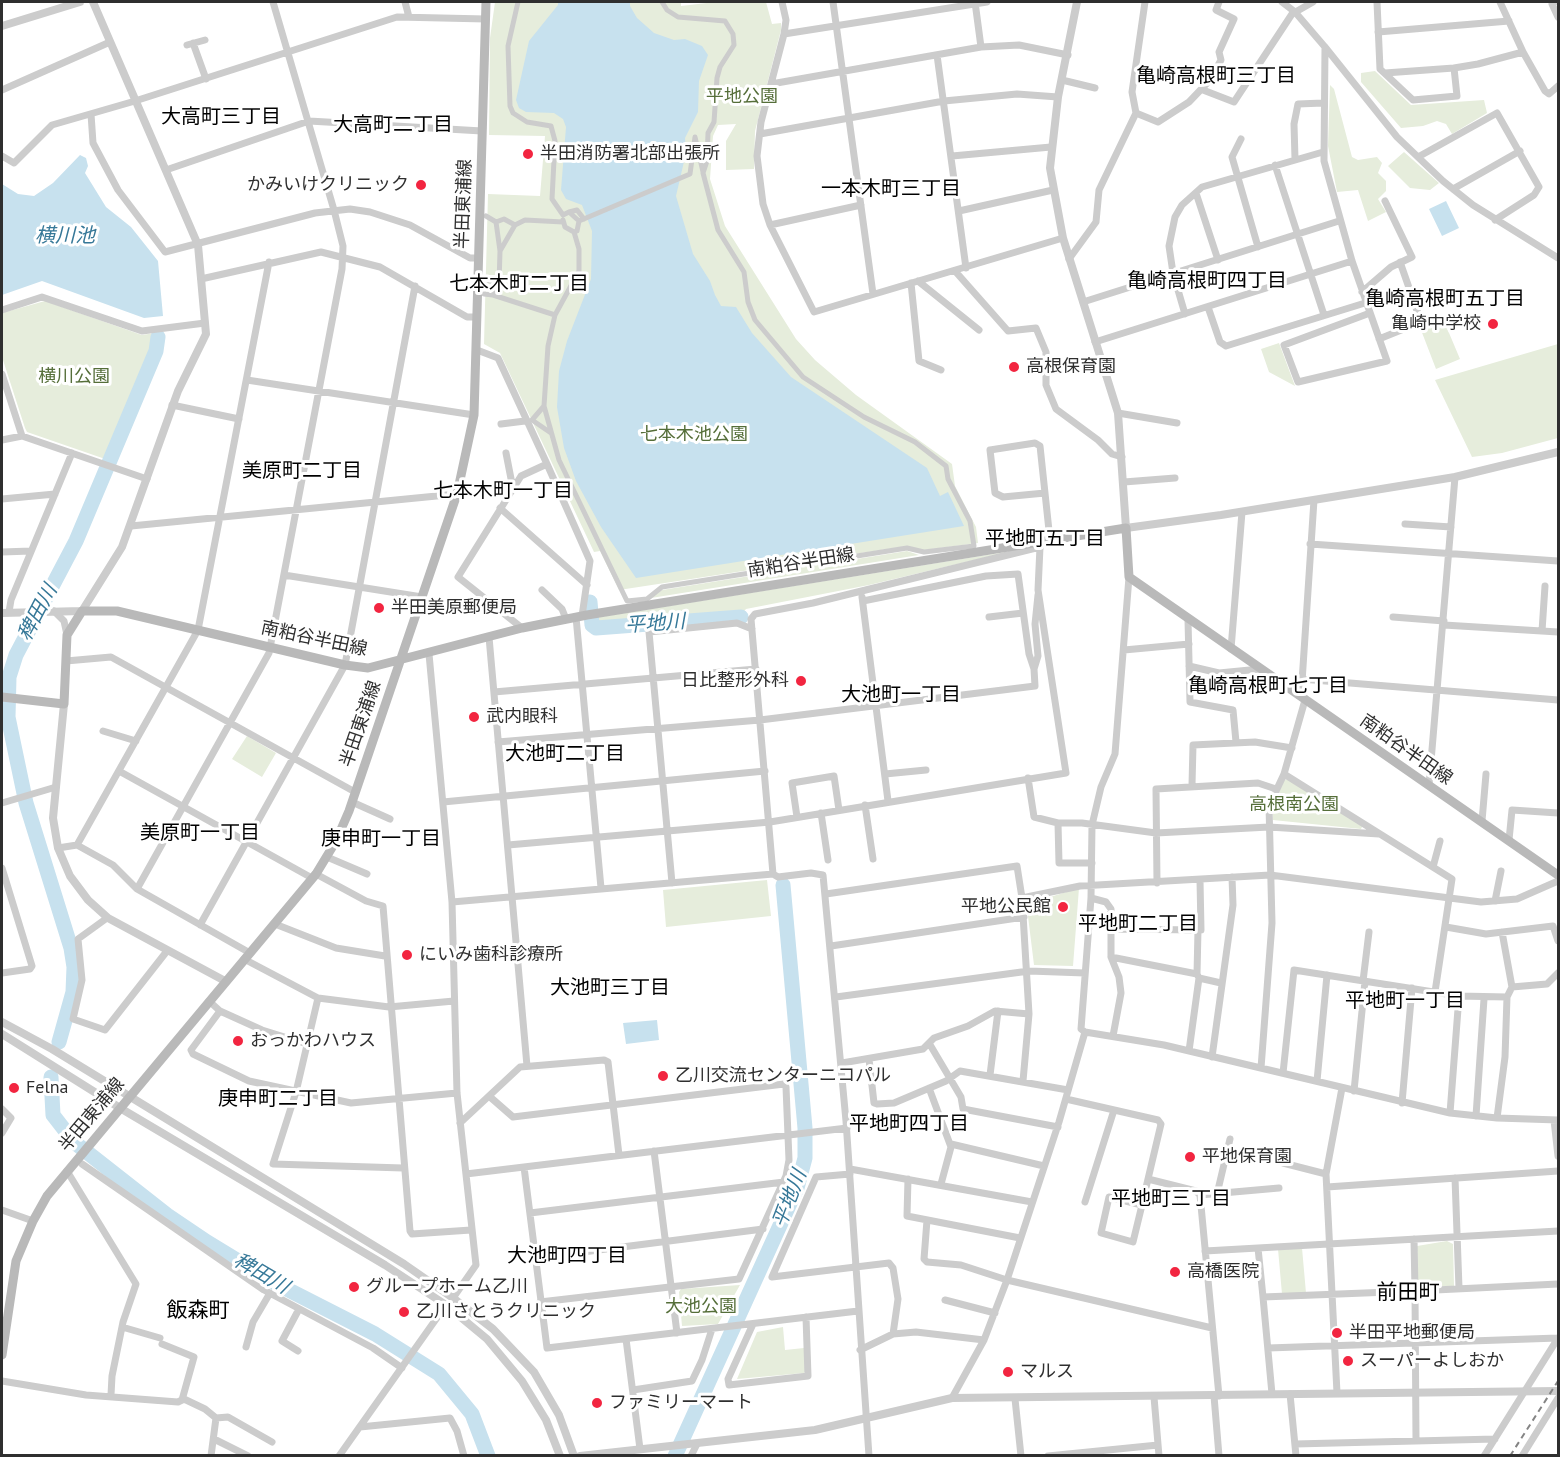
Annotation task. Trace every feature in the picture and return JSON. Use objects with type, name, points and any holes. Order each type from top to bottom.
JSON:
[{"type":"main road","name":"半田東浦線","points":[[2,1354],[12,1278],[33,1221],[47,1196],[67,1171],[79,1162],[129,1097],[314,876],[327,857],[353,797],[457,494],[474,415],[486,2]]},
{"type":"main road","name":"南粕谷半田線","points":[[82,611],[117,611],[345,665],[368,668],[522,628],[585,615],[1045,543],[1126,528]]},
{"type":"main road","points":[[1126,528],[1129,577]]},
{"type":"main road","name":"南粕谷半田線","points":[[1129,577],[1558,874]]},
{"type":"main road","points":[[2,697],[64,704],[67,635],[82,611]]},
{"type":"street","points":[[2,26],[80,2]]},
{"type":"street","points":[[72,453],[5,613],[82,611],[110,570],[130,526],[172,405],[206,334],[198,245],[93,2]]},
{"type":"street","points":[[137,889],[271,647],[320,391],[343,256],[334,210],[273,2]]},
{"type":"street","points":[[405,2],[409,17]]},
{"type":"street","points":[[500,251],[515,225],[525,220],[565,216],[583,219],[690,174],[695,137],[704,185],[718,230],[744,272],[748,303],[755,320],[803,377],[864,417],[915,442],[946,466],[948,479],[970,521],[974,546],[924,552],[907,548],[662,587],[647,599],[627,601],[559,460],[544,406],[548,346],[555,315],[579,271],[579,249],[574,232],[565,227],[565,216],[551,193],[555,133],[546,124],[527,122],[518,118],[510,106],[507,46],[518,2]]},
{"type":"street","points":[[662,2],[667,10],[678,17],[725,21],[733,34],[734,45],[720,67],[717,78],[715,116],[708,133],[707,161],[703,172]]},
{"type":"street","points":[[782,2],[786,20],[784,34],[771,84],[757,156],[763,204],[770,225],[814,312],[1064,238]]},
{"type":"street","points":[[833,2],[873,294]]},
{"type":"street","points":[[784,34],[975,2],[987,2]]},
{"type":"street","points":[[975,2],[981,47]]},
{"type":"street","points":[[1077,2],[1058,97],[1051,147],[1053,190],[1069,258],[1118,412],[1126,528],[1242,512],[1455,477],[1558,452]]},
{"type":"street","points":[[1069,258],[1096,222],[1099,190],[1136,113],[1132,92],[1145,2]]},
{"type":"street","points":[[1136,113],[1158,122],[1176,112],[1203,90],[1221,60],[1219,52],[1234,19],[1216,10],[1219,2]]},
{"type":"street","points":[[1282,2],[1295,12],[1326,47],[1397,138],[1453,189],[1495,220],[1558,258]]},
{"type":"street","points":[[1203,90],[1234,102],[1295,12],[1313,2]]},
{"type":"street","points":[[1377,2],[1380,69],[1413,100],[1457,96],[1454,68]]},
{"type":"street","points":[[1500,2],[1523,52],[1545,91],[1549,94],[1558,86]]},
{"type":"street","points":[[1555,2],[1552,4],[1558,17]]},
{"type":"street","points":[[2,156],[14,163],[52,125],[206,79],[398,17],[486,19]]},
{"type":"street","points":[[1378,32],[1509,21]]},
{"type":"street","points":[[205,40],[190,44],[206,79]]},
{"type":"street","points":[[2,90],[110,42]]},
{"type":"street","points":[[771,84],[981,47],[1019,45],[1068,55]]},
{"type":"street","points":[[1326,47],[1323,152],[1339,220],[1365,303],[1370,314],[1387,361],[1298,382],[1284,345],[1370,314]]},
{"type":"street","points":[[1385,73],[1454,68],[1523,52]]},
{"type":"street","points":[[937,55],[966,268]]},
{"type":"street","points":[[1062,80],[1095,88]]},
{"type":"street","points":[[760,134],[944,101],[1017,94],[1058,97]]},
{"type":"street","points":[[1295,159],[1294,124],[1298,104],[1323,103]]},
{"type":"street","points":[[1418,157],[1497,113],[1539,187],[1534,195],[1495,220]]},
{"type":"street","points":[[91,114],[93,143],[113,181],[165,252],[334,210],[350,209],[410,225],[470,258],[478,258]]},
{"type":"street","points":[[166,170],[309,121],[482,131]]},
{"type":"street","points":[[1240,139],[1232,157],[1258,247]]},
{"type":"street","points":[[952,156],[1051,147]]},
{"type":"street","points":[[1453,189],[1520,151]]},
{"type":"street","points":[[1185,314],[1173,273],[1169,246],[1171,231],[1182,205],[1203,187],[1323,152]]},
{"type":"street","points":[[1275,165],[1324,315]]},
{"type":"street","points":[[959,211],[1053,190]]},
{"type":"street","points":[[1196,193],[1218,260]]},
{"type":"street","points":[[1362,292],[1400,262],[1412,257],[1385,201]]},
{"type":"street","points":[[770,225],[861,205]]},
{"type":"street","points":[[486,216],[495,222],[500,251],[499,284],[495,286],[494,296]]},
{"type":"street","points":[[495,222],[504,219],[515,225]]},
{"type":"street","points":[[574,232],[577,231],[583,219]]},
{"type":"street","points":[[1083,302],[1339,220]]},
{"type":"street","points":[[201,279],[316,252],[343,256],[380,267],[467,317],[477,317]]},
{"type":"street","points":[[1095,342],[1352,261]]},
{"type":"street","points":[[77,845],[198,630],[269,262]]},
{"type":"street","points":[[1379,339],[1421,322],[1400,262]]},
{"type":"street","points":[[955,271],[1008,331],[1036,328],[1046,352],[1046,385],[1056,409],[1098,440],[1112,454],[1122,458]]},
{"type":"street","points":[[484,279],[499,284]]},
{"type":"street","points":[[914,282],[979,330]]},
{"type":"street","points":[[914,282],[920,361],[941,370]]},
{"type":"street","points":[[201,925],[345,665],[415,286]]},
{"type":"street","points":[[484,294],[555,315]]},
{"type":"street","points":[[2,310],[42,297],[142,331],[205,323]]},
{"type":"street","points":[[1208,307],[1220,342],[1226,346],[1365,303]]},
{"type":"street","points":[[477,350],[498,358],[529,420],[590,561],[582,683],[601,888]]},
{"type":"street","points":[[2,378],[22,436]]},
{"type":"street","points":[[247,380],[474,415]]},
{"type":"street","points":[[172,405],[239,419]]},
{"type":"street","points":[[501,424],[529,420],[544,406]]},
{"type":"street","points":[[1118,412],[1177,423]]},
{"type":"street","points":[[529,420],[551,433]]},
{"type":"street","points":[[2,440],[22,436],[147,479]]},
{"type":"street","points":[[1034,669],[1038,656],[1035,624],[1045,543],[1045,494],[1040,446],[1035,442],[990,450],[994,493],[1003,497],[1045,494]]},
{"type":"street","points":[[506,453],[513,489]]},
{"type":"street","points":[[522,628],[458,577],[521,476],[547,464]]},
{"type":"street","points":[[1429,785],[1455,477]]},
{"type":"street","points":[[1124,482],[1175,478]]},
{"type":"street","points":[[2,499],[55,494]]},
{"type":"street","points":[[130,526],[457,494]]},
{"type":"street","points":[[1261,1068],[1272,923],[1269,806],[1284,774],[1303,699],[1301,679],[1314,500]]},
{"type":"street","points":[[500,508],[587,585]]},
{"type":"street","points":[[1231,649],[1242,512]]},
{"type":"street","points":[[1405,524],[1451,527]]},
{"type":"street","points":[[773,874],[752,629],[753,616],[862,592],[1045,543]]},
{"type":"street","points":[[1310,544],[1558,561]]},
{"type":"street","points":[[2,552],[31,551]]},
{"type":"street","points":[[498,742],[760,720],[1035,686],[1018,574],[986,576],[863,601]]},
{"type":"street","points":[[284,575],[422,597]]},
{"type":"street","points":[[952,1398],[984,1340],[1007,1280],[1058,1127],[1084,1032],[1081,1029],[1091,898],[1092,825],[1101,787],[1115,754],[1129,577]]},
{"type":"street","points":[[1542,631],[1545,586]]},
{"type":"street","points":[[542,590],[562,609],[566,619]]},
{"type":"street","points":[[508,845],[770,822],[1066,773],[1038,590]]},
{"type":"street","points":[[862,592],[888,801]]},
{"type":"street","points":[[50,612],[64,621],[67,635]]},
{"type":"street","points":[[989,617],[1023,613]]},
{"type":"street","points":[[1393,617],[1558,632]]},
{"type":"street","points":[[1188,620],[1191,702],[1233,710],[1236,742]]},
{"type":"street","points":[[672,883],[649,632],[651,629],[737,622],[752,629]]},
{"type":"street","points":[[489,637],[527,1066]]},
{"type":"street","points":[[1124,650],[1189,644]]},
{"type":"street","points":[[429,654],[452,902],[457,1093],[476,1265],[453,1298]]},
{"type":"street","points":[[66,661],[111,657],[292,758],[390,819]]},
{"type":"street","points":[[1189,666],[1219,673],[1260,669]]},
{"type":"street","points":[[494,692],[756,669]]},
{"type":"street","points":[[1301,679],[1558,700]]},
{"type":"street","points":[[64,704],[62,748],[53,818],[58,848],[78,889],[107,918],[225,981]]},
{"type":"street","points":[[104,731],[136,741]]},
{"type":"street","points":[[1192,785],[1193,745],[1255,742],[1292,748]]},
{"type":"street","points":[[885,774],[926,770]]},
{"type":"street","points":[[119,771],[246,842],[366,901],[383,906],[389,1007],[410,1231],[412,1234],[471,1230]]},
{"type":"street","points":[[442,802],[765,771]]},
{"type":"street","points":[[1284,774],[1452,879],[1435,992]]},
{"type":"street","points":[[1482,821],[1486,774]]},
{"type":"street","points":[[797,817],[792,783],[834,776],[839,810]]},
{"type":"street","points":[[1028,778],[1034,817],[1058,823],[1156,833],[1269,826],[1379,834]]},
{"type":"street","points":[[1157,883],[1156,789],[1192,785],[1258,783],[1276,789]]},
{"type":"street","points":[[2,803],[56,787]]},
{"type":"street","points":[[865,805],[873,859]]},
{"type":"street","points":[[1509,840],[1512,810],[1558,813]]},
{"type":"street","points":[[821,813],[828,860]]},
{"type":"street","points":[[1058,823],[1059,863],[1092,863]]},
{"type":"street","points":[[1433,867],[1440,841]]},
{"type":"street","points":[[58,848],[77,845],[113,865],[137,889],[201,925],[247,956],[318,998],[389,1007],[454,1001]]},
{"type":"street","points":[[327,857],[367,874]]},
{"type":"street","points":[[826,894],[1017,866],[1029,971],[1029,1014],[1023,1081]]},
{"type":"street","points":[[2,868],[32,966],[2,973]]},
{"type":"street","points":[[1496,901],[1501,871]]},
{"type":"street","points":[[452,902],[773,874],[778,877],[811,873],[823,875],[842,1063],[869,1455]]},
{"type":"street","points":[[1022,898],[1091,886],[1270,875],[1450,898],[1496,901],[1517,899],[1558,882]]},
{"type":"street","points":[[1212,1057],[1233,905],[1232,877]]},
{"type":"street","points":[[1189,1051],[1198,976],[1198,930],[1201,930],[1200,880]]},
{"type":"street","points":[[1091,898],[1107,902],[1112,913],[1111,957],[1119,977],[1121,993],[1113,1036]]},
{"type":"street","points":[[831,946],[1024,917]]},
{"type":"street","points":[[107,918],[78,939],[82,980],[73,1019],[105,1030],[167,951]]},
{"type":"street","points":[[275,924],[336,948],[385,956]]},
{"type":"street","points":[[1446,927],[1486,934],[1553,926],[1558,941]]},
{"type":"street","points":[[1112,929],[1198,930]]},
{"type":"street","points":[[1354,1091],[1369,932]]},
{"type":"street","points":[[1497,1118],[1505,1057],[1507,997],[1512,987],[1502,932]]},
{"type":"street","points":[[1111,957],[1221,983]]},
{"type":"street","points":[[1283,1072],[1294,970],[1459,996],[1484,999],[1507,997]]},
{"type":"street","points":[[836,998],[1029,971],[1085,973]]},
{"type":"street","points":[[1512,987],[1547,984],[1558,973]]},
{"type":"street","points":[[1317,1081],[1327,975]]},
{"type":"street","points":[[1402,1103],[1413,988]]},
{"type":"street","points":[[1450,1113],[1459,996]]},
{"type":"street","points":[[318,998],[296,1092],[273,1164],[403,1168]]},
{"type":"street","points":[[1476,1116],[1484,999]]},
{"type":"street","points":[[209,1001],[220,1011],[262,1030],[307,1044]]},
{"type":"street","points":[[220,1011],[191,1050],[194,1054],[249,1081],[351,1103],[457,1093]]},
{"type":"street","points":[[842,1063],[912,1053],[923,1049],[934,1038],[968,1026],[998,1011],[1029,1014]]},
{"type":"street","points":[[990,1075],[998,1011]]},
{"type":"street","points":[[2,1022],[52,1049],[404,1264],[453,1298],[493,1329],[534,1372],[559,1415],[574,1455]]},
{"type":"street","points":[[1084,1032],[1189,1051],[1450,1113],[1497,1118],[1556,1120],[1558,1156]]},
{"type":"street","points":[[2,1034],[120,1108],[385,1265],[446,1305],[487,1339],[511,1366],[546,1420],[560,1455]]},
{"type":"street","points":[[929,1043],[961,1097],[963,1109],[1058,1127]]},
{"type":"street","points":[[869,1059],[874,1103],[877,1104],[894,1102],[949,1079],[960,1071],[1068,1090]]},
{"type":"street","points":[[460,1123],[520,1067],[604,1060],[608,1062],[619,1155]]},
{"type":"street","points":[[489,1096],[513,1117],[784,1084],[791,1134],[784,1182],[739,1279],[540,1302]]},
{"type":"street","points":[[929,1088],[951,1144],[941,1184]]},
{"type":"street","points":[[1337,1393],[1326,1174],[1342,1088]]},
{"type":"street","points":[[1066,1099],[1160,1122],[1148,1179],[1142,1205],[1133,1242],[1101,1233],[1109,1197],[1142,1205]]},
{"type":"street","points":[[2,1109],[11,1118],[2,1133]]},
{"type":"street","points":[[1085,1202],[1114,1110]]},
{"type":"street","points":[[466,1174],[847,1128]]},
{"type":"street","points":[[1217,1194],[1230,1139]]},
{"type":"street","points":[[951,1144],[1044,1166]]},
{"type":"street","points":[[654,1151],[677,1333]]},
{"type":"street","points":[[79,1162],[270,1293],[403,1366]]},
{"type":"street","points":[[1283,1163],[1326,1174]]},
{"type":"street","points":[[524,1167],[547,1348],[858,1311]]},
{"type":"street","points":[[67,1171],[136,1284],[122,1327],[112,1376],[111,1395]]},
{"type":"street","points":[[1328,1187],[1558,1171]]},
{"type":"street","points":[[893,1334],[898,1299],[893,1268],[889,1263],[772,1277],[816,1177],[850,1172],[941,1184],[1032,1202]]},
{"type":"street","points":[[1455,1178],[1459,1288]]},
{"type":"street","points":[[908,1179],[907,1216],[1020,1238]]},
{"type":"street","points":[[1148,1179],[1196,1191],[1200,1196],[1212,1328],[1219,1455]]},
{"type":"street","points":[[530,1213],[784,1182]]},
{"type":"street","points":[[1200,1196],[1279,1188]]},
{"type":"street","points":[[2,1210],[33,1221]]},
{"type":"street","points":[[927,1220],[925,1261],[961,1265],[1007,1280],[1212,1328]]},
{"type":"street","points":[[536,1258],[763,1229]]},
{"type":"street","points":[[1205,1251],[1558,1231]]},
{"type":"street","points":[[1414,1239],[1416,1441]]},
{"type":"street","points":[[1258,1248],[1272,1394]]},
{"type":"street","points":[[1263,1297],[1558,1284]]},
{"type":"street","points":[[246,1347],[254,1323],[270,1293]]},
{"type":"street","points":[[945,1300],[995,1313]]},
{"type":"street","points":[[339,1455],[446,1305]]},
{"type":"street","points":[[298,1351],[282,1341],[299,1309]]},
{"type":"street","points":[[753,1324],[728,1379],[729,1385],[808,1376],[806,1317]]},
{"type":"street","points":[[122,1327],[161,1341],[194,1357],[182,1400]]},
{"type":"street","points":[[633,1390],[692,1381],[712,1329]]},
{"type":"street","points":[[860,1350],[893,1334],[916,1332],[984,1340]]},
{"type":"street","points":[[1268,1348],[1558,1338]]},
{"type":"street","points":[[1484,1455],[1558,1338]]},
{"type":"street","points":[[626,1339],[640,1449]]},
{"type":"street","points":[[2,1381],[86,1395],[111,1395],[178,1402],[182,1400],[206,1409],[216,1418],[228,1417],[272,1442]]},
{"type":"street","points":[[580,1455],[792,1433],[866,1419],[952,1398],[1558,1391]]},
{"type":"street","points":[[1290,1394],[1296,1455]]},
{"type":"street","points":[[1154,1397],[1159,1455]]},
{"type":"street","points":[[1522,1455],[1558,1398]]},
{"type":"street","points":[[1015,1399],[1021,1455]]},
{"type":"street","points":[[211,1455],[216,1418]]},
{"type":"street","points":[[360,1427],[450,1418],[457,1431],[464,1455]]},
{"type":"street","points":[[214,1439],[248,1455]]},
{"type":"street","points":[[1295,1444],[1494,1439]]},
{"type":"street","points":[[691,1455],[692,1445]]},
{"type":"street","points":[[1048,1455],[1158,1445]]},
{"type":"green space","name":"七本木池公園","points":[[495,2],[681,2],[681,6],[715,2],[766,2],[772,24],[781,23],[781,30],[755,131],[754,169],[726,170],[726,141],[736,124],[718,125],[713,136],[710,179],[725,226],[796,339],[815,360],[856,395],[952,464],[955,486],[976,527],[978,543],[924,550],[907,546],[619,590],[600,551],[594,552],[500,353],[484,344],[488,194],[540,196],[545,136],[489,135],[490,38]]},
{"type":"green space","points":[[1375,71],[1411,105],[1484,100],[1487,113],[1452,134],[1446,124],[1437,121],[1423,126],[1401,128],[1361,82],[1361,73]]},
{"type":"green space","points":[[1330,85],[1334,89],[1352,157],[1358,160],[1377,157],[1382,163],[1378,173],[1386,181],[1386,191],[1378,199],[1386,212],[1368,221],[1358,190],[1337,192],[1328,146]]},
{"type":"green space","points":[[1404,152],[1439,183],[1430,190],[1410,188],[1388,166]]},
{"type":"green space","name":"横川公園","points":[[45,301],[142,335],[155,333],[147,366],[108,460],[27,432],[25,428],[2,357],[2,313]]},
{"type":"green space","points":[[1444,321],[1460,359],[1436,369],[1421,330]]},
{"type":"green space","points":[[1279,343],[1295,386],[1269,372],[1261,349]]},
{"type":"green space","points":[[1558,344],[1558,438],[1502,453],[1472,457],[1435,380]]},
{"type":"green space","points":[[907,551],[919,555],[651,598],[662,590]]},
{"type":"green space","points":[[1012,551],[869,585],[746,609],[741,615],[598,625],[594,618]]},
{"type":"green space","points":[[247,736],[276,753],[262,777],[232,759]]},
{"type":"green space","name":"高根南公園","points":[[1288,779],[1363,825],[1361,829],[1273,820],[1273,804],[1283,781]]},
{"type":"green space","points":[[767,880],[771,916],[666,927],[663,890]]},
{"type":"green space","points":[[1079,888],[1073,966],[1034,965],[1026,900],[1047,898]]},
{"type":"green space","points":[[1447,1241],[1453,1244],[1454,1286],[1421,1287],[1418,1284],[1417,1246]]},
{"type":"green space","points":[[1302,1248],[1306,1293],[1282,1294],[1278,1249]]},
{"type":"green space","name":"大池公園","points":[[740,1285],[718,1324],[682,1326],[679,1292],[681,1289]]},
{"type":"green space","points":[[783,1327],[785,1350],[804,1348],[806,1370],[804,1373],[737,1379],[757,1332]]},
{"type":"water","name":"七本木池公園","points":[[558,2],[630,2],[637,18],[654,33],[674,40],[685,39],[702,46],[708,55],[699,81],[698,112],[685,138],[686,153],[676,196],[693,254],[710,281],[721,306],[736,307],[752,333],[791,377],[927,468],[940,496],[948,492],[964,526],[636,578],[601,527],[576,481],[564,448],[557,407],[559,371],[567,341],[591,279],[592,231],[582,205],[566,199],[561,190],[566,127],[563,119],[554,113],[526,112],[519,108],[516,100],[529,41]]},
{"type":"water","name":"横川池","points":[[80,155],[86,158],[88,166],[85,173],[106,207],[131,227],[158,261],[163,316],[144,318],[42,281],[2,295],[2,184],[18,194],[34,196],[53,183]]},
{"type":"water","points":[[1446,201],[1459,228],[1442,236],[1429,209]]},
{"type":"water","points":[[657,1020],[659,1040],[626,1044],[623,1023]]},
{"type":"waterway","name":"稗田川","points":[[59,1042],[73,992],[74,967],[71,948],[26,803],[8,717],[9,677],[16,655],[76,541],[156,351],[158,337]]},
{"type":"waterway","name":"平地川","points":[[590,602],[592,625],[596,628],[741,617]]},
{"type":"waterway","name":"平地川","points":[[675,1456],[797,1188],[805,1158],[805,1128],[783,885]]},
{"type":"waterway","name":"稗田川","points":[[51,1077],[53,1115],[74,1142],[167,1215],[207,1242],[271,1281],[375,1334],[439,1374],[472,1414],[488,1456]]},
{"type":"railway","points":[[1510,1456],[1558,1381]]},
{"type":"place","name":"半田消防署北部出張所","points":[[528,154]]},
{"type":"place","name":"かみいけクリニック","points":[[421,185]]},
{"type":"place","name":"亀崎中学校","points":[[1493,324]]},
{"type":"place","name":"高根保育園","points":[[1014,367]]},
{"type":"place","name":"半田美原郵便局","points":[[379,608]]},
{"type":"place","name":"日比整形外科","points":[[801,681]]},
{"type":"place","name":"武内眼科","points":[[474,717]]},
{"type":"place","name":"平地公民館","points":[[1063,907]]},
{"type":"place","name":"にいみ歯科診療所","points":[[407,955]]},
{"type":"place","name":"おっかわハウス","points":[[238,1041]]},
{"type":"place","name":"乙川交流センターニコパル","points":[[663,1076]]},
{"type":"place","name":"Felna","points":[[14,1088]]},
{"type":"place","name":"平地保育園","points":[[1190,1157]]},
{"type":"place","name":"高橋医院","points":[[1175,1272]]},
{"type":"place","name":"グループホーム乙川","points":[[354,1287]]},
{"type":"place","name":"乙川さとうクリニック","points":[[404,1312]]},
{"type":"place","name":"半田平地郵便局","points":[[1337,1333]]},
{"type":"place","name":"スーパーよしおか","points":[[1348,1361]]},
{"type":"place","name":"マルス","points":[[1008,1372]]},
{"type":"place","name":"ファミリーマート","points":[[597,1403]]},
{"type":"district","name":"亀崎高根町三丁目","points":[[1216,76]]},
{"type":"district","name":"大高町三丁目","points":[[221,117]]},
{"type":"district","name":"大高町二丁目","points":[[393,125]]},
{"type":"district","name":"一本木町三丁目","points":[[891,189]]},
{"type":"district","name":"亀崎高根町四丁目","points":[[1207,281]]},
{"type":"district","name":"七本木町二丁目","points":[[519,284]]},
{"type":"district","name":"亀崎高根町五丁目","points":[[1445,299]]},
{"type":"district","name":"美原町二丁目","points":[[302,471]]},
{"type":"district","name":"七本木町一丁目","points":[[503,491]]},
{"type":"district","name":"平地町五丁目","points":[[1045,539]]},
{"type":"district","name":"亀崎高根町七丁目","points":[[1268,686]]},
{"type":"district","name":"大池町一丁目","points":[[901,695]]},
{"type":"district","name":"大池町二丁目","points":[[565,754]]},
{"type":"district","name":"美原町一丁目","points":[[200,833]]},
{"type":"district","name":"庚申町一丁目","points":[[381,839]]},
{"type":"district","name":"平地町二丁目","points":[[1138,924]]},
{"type":"district","name":"大池町三丁目","points":[[610,988]]},
{"type":"district","name":"平地町一丁目","points":[[1405,1001]]},
{"type":"district","name":"庚申町二丁目","points":[[278,1099]]},
{"type":"district","name":"平地町四丁目","points":[[909,1124]]},
{"type":"district","name":"平地町三丁目","points":[[1171,1199]]},
{"type":"district","name":"大池町四丁目","points":[[567,1256]]},
{"type":"district","name":"前田町","points":[[1408,1293]]},
{"type":"district","name":"飯森町","points":[[198,1311]]},
{"type":"park label","name":"平地公園","points":[[742,97]]}]
